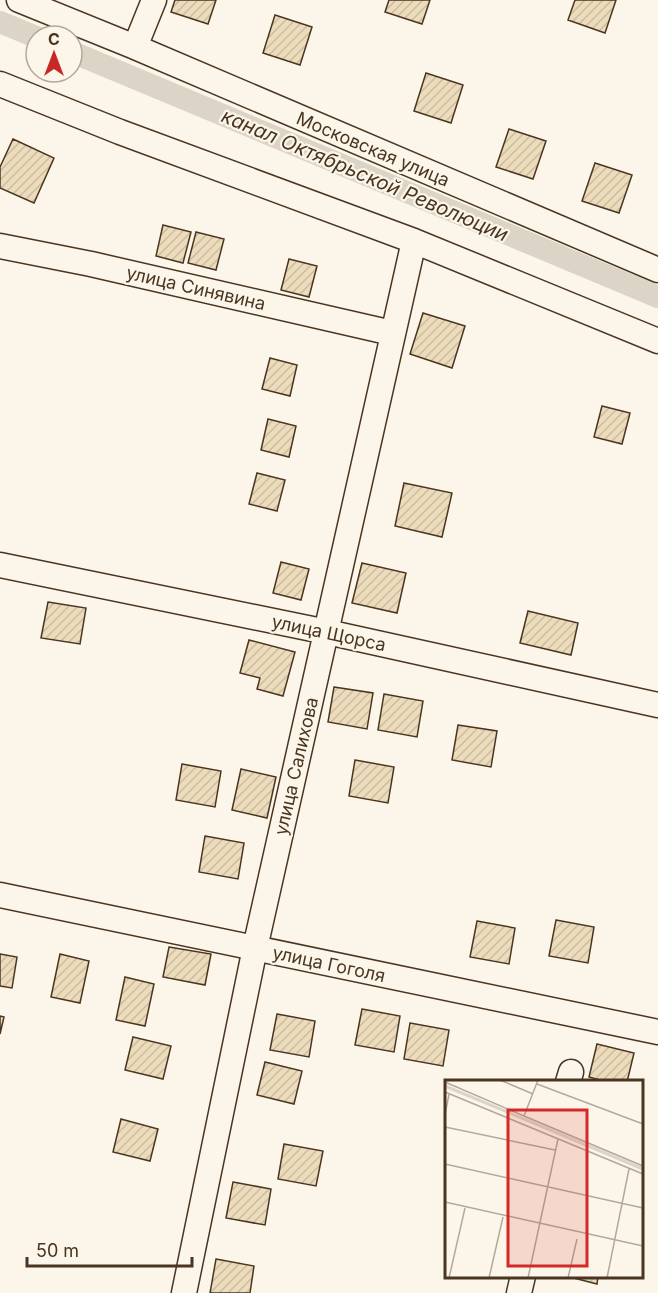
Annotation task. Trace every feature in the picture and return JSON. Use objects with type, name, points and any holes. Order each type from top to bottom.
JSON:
[{"type":"street","name":"Московская улица","points":[[19,0],[135,47],[658,270]]},
{"type":"street","points":[[135,47],[154,0]]},
{"type":"street","points":[[0,84],[120,132],[414,241],[658,341]]},
{"type":"street","name":"улица Салихова","points":[[184,1293],[255,948],[414,241]]},
{"type":"street","name":"улица Синявина","points":[[0,246],[92,264],[392,333]]},
{"type":"street","name":"улица Щорса","points":[[0,565],[327,632],[658,705]]},
{"type":"street","name":"улица Гоголя","points":[[0,895],[658,1032]]},
{"type":"street","points":[[519,1293],[523,1278]]},
{"type":"building","points":[[175,0],[216,0],[208,24],[171,12]]},
{"type":"building","points":[[389,0],[430,0],[422,24],[385,12]]},
{"type":"building","points":[[575,0],[616,0],[605,33],[568,20]]},
{"type":"building","points":[[275,15],[312,27],[300,65],[263,53]]},
{"type":"building","points":[[426,73],[463,85],[451,123],[414,111]]},
{"type":"building","points":[[509,129],[546,141],[533,179],[496,167]]},
{"type":"building","points":[[13,139],[54,158],[34,203],[0,188],[0,167]]},
{"type":"building","points":[[595,163],[632,175],[619,213],[582,201]]},
{"type":"building","points":[[163,225],[191,232],[183,263],[156,256]]},
{"type":"building","points":[[196,232],[224,239],[216,270],[188,263]]},
{"type":"building","points":[[289,259],[317,266],[309,297],[281,290]]},
{"type":"building","points":[[423,313],[465,326],[452,368],[410,354]]},
{"type":"building","points":[[270,358],[297,365],[290,396],[262,389]]},
{"type":"building","points":[[602,406],[630,413],[622,444],[594,437]]},
{"type":"building","points":[[268,419],[296,426],[289,457],[261,450]]},
{"type":"building","points":[[257,473],[285,480],[277,511],[249,504]]},
{"type":"building","points":[[404,483],[452,493],[442,537],[395,526]]},
{"type":"building","points":[[281,562],[309,569],[301,600],[273,593]]},
{"type":"building","points":[[362,563],[406,573],[397,613],[352,603]]},
{"type":"building","points":[[48,602],[86,608],[80,644],[41,638]]},
{"type":"building","points":[[528,611],[578,623],[571,655],[520,643]]},
{"type":"building","points":[[249,640],[295,652],[283,696],[257,689],[260,678],[240,673]]},
{"type":"building","points":[[334,687],[373,693],[367,729],[328,722]]},
{"type":"building","points":[[384,694],[423,701],[417,737],[378,730]]},
{"type":"building","points":[[458,725],[497,731],[491,767],[452,760]]},
{"type":"building","points":[[355,760],[394,767],[388,803],[349,796]]},
{"type":"building","points":[[182,764],[221,771],[215,807],[176,800]]},
{"type":"building","points":[[241,769],[276,777],[267,818],[232,810]]},
{"type":"building","points":[[205,836],[244,843],[238,879],[199,872]]},
{"type":"building","points":[[556,920],[594,927],[588,963],[549,956]]},
{"type":"building","points":[[477,921],[515,928],[509,964],[470,957]]},
{"type":"building","points":[[169,947],[211,954],[205,985],[163,977]]},
{"type":"building","points":[[0,954],[17,957],[12,988],[0,986]]},
{"type":"building","points":[[60,954],[89,961],[80,1003],[51,997]]},
{"type":"building","points":[[125,977],[154,984],[145,1026],[116,1020]]},
{"type":"building","points":[[362,1009],[400,1016],[394,1052],[355,1045]]},
{"type":"building","points":[[277,1014],[315,1021],[309,1057],[270,1050]]},
{"type":"building","points":[[0,1016],[4,1017],[0,1034]]},
{"type":"building","points":[[410,1023],[449,1030],[443,1066],[404,1059]]},
{"type":"building","points":[[133,1037],[171,1046],[163,1079],[125,1070]]},
{"type":"building","points":[[597,1044],[634,1053],[627,1080],[600,1080],[589,1077]]},
{"type":"building","points":[[265,1062],[302,1071],[294,1104],[257,1095]]},
{"type":"building","points":[[121,1119],[158,1129],[150,1161],[113,1152]]},
{"type":"building","points":[[284,1144],[323,1151],[316,1186],[278,1179]]},
{"type":"building","points":[[233,1182],[271,1189],[265,1225],[226,1218]]},
{"type":"building","points":[[216,1259],[254,1266],[250,1293],[210,1293]]},
{"type":"building","points":[[574,1278],[598,1278],[597,1284]]},
{"type":"waterway","name":"канал Октябрьской Революции","points":[[0,22],[24,32]]},
{"type":"waterway","name":"канал Октябрьской Революции","points":[[84,57],[658,297]]}]
